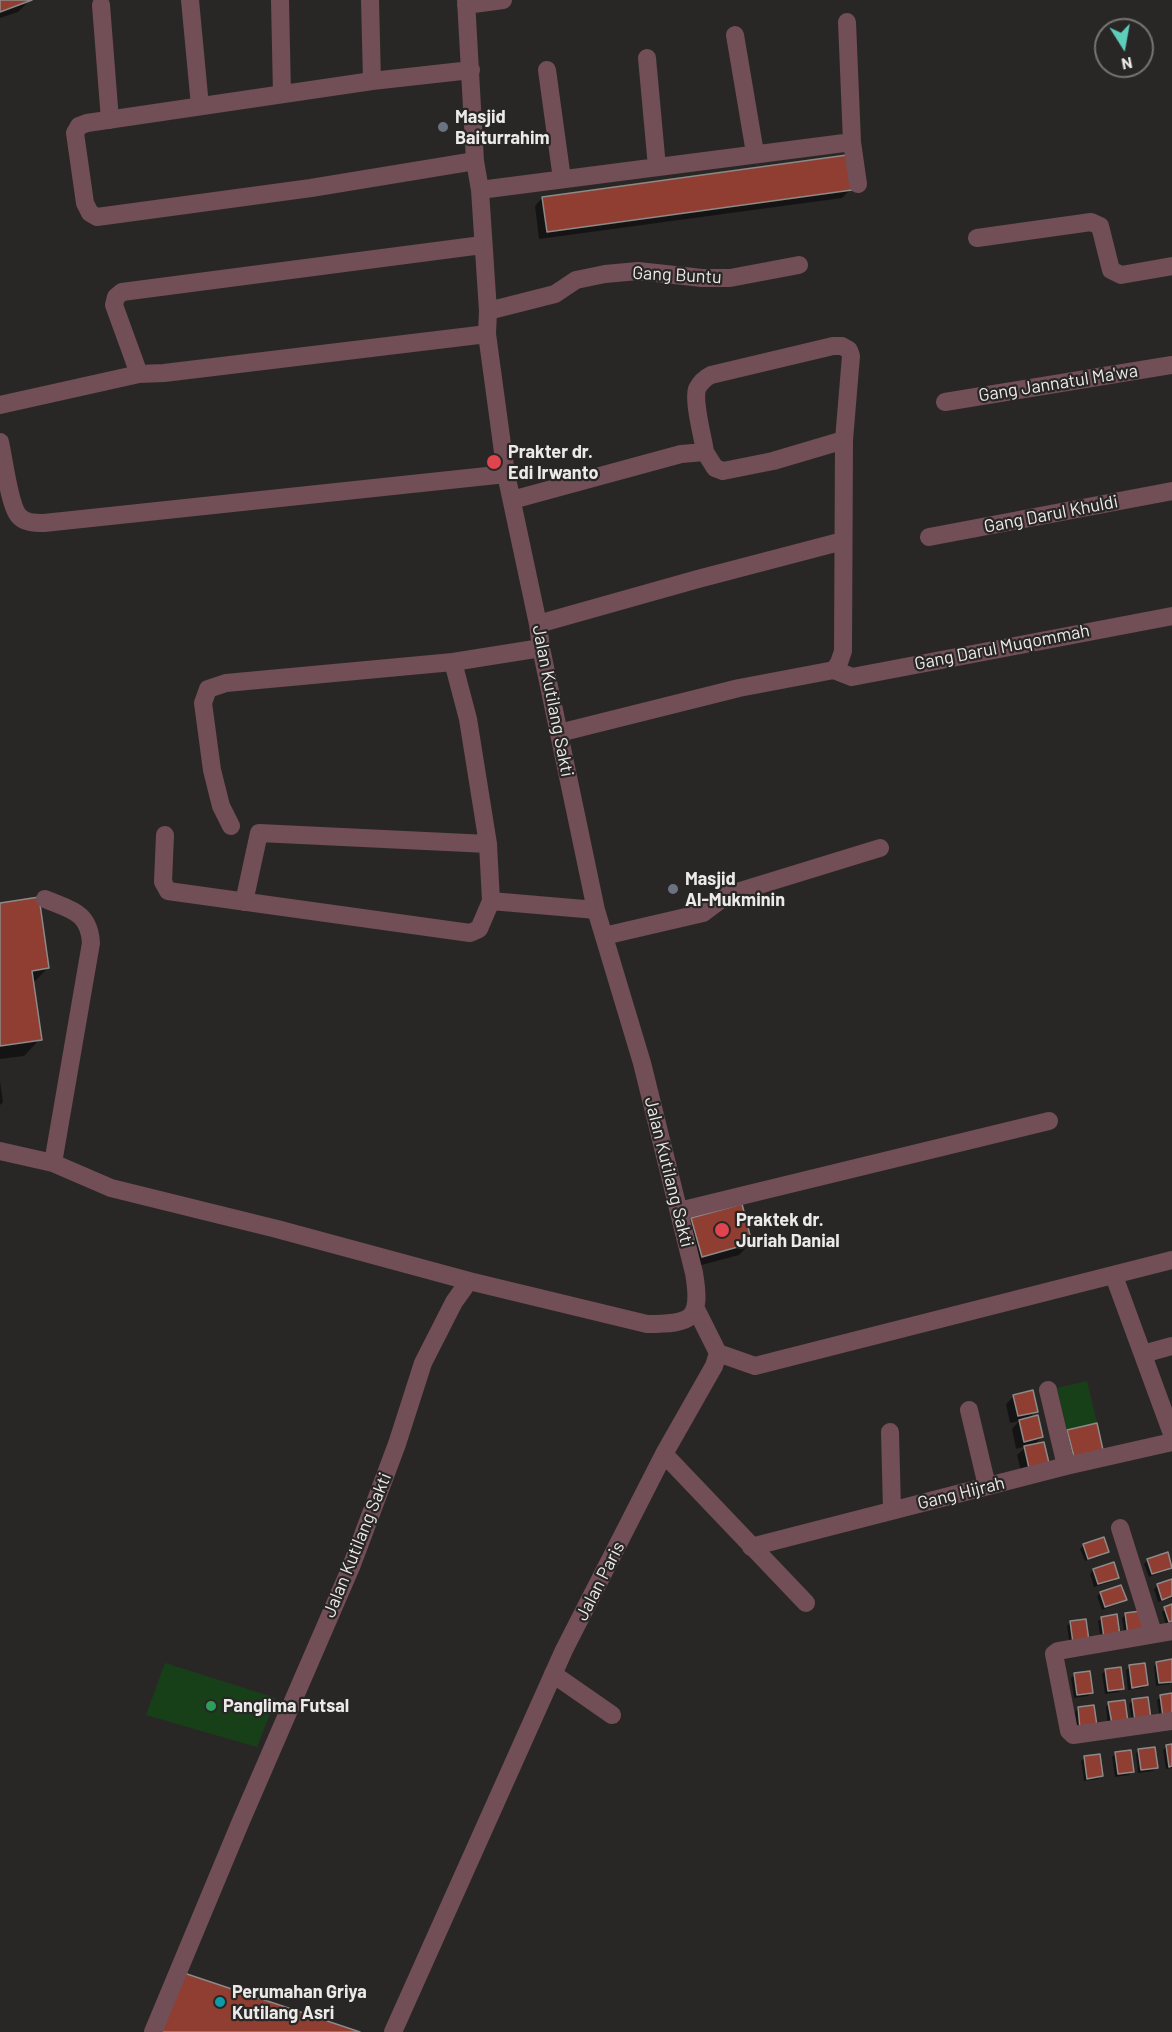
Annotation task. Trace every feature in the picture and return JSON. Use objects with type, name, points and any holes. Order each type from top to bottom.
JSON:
[{"type":"street","points":[[190,0],[200,106]]},
{"type":"street","points":[[280,0],[282,94]]},
{"type":"street","points":[[370,0],[372,81]]},
{"type":"street","points":[[466,3],[504,0]]},
{"type":"street","name":"Jalan Kutilang Sakti","points":[[466,3],[475,161],[480,190],[488,310],[487,334],[506,474],[538,624],[540,648],[596,910],[642,1063],[694,1273],[697,1292],[696,1309]]},
{"type":"street","points":[[101,5],[110,120]]},
{"type":"street","points":[[848,22],[852,142],[858,184]]},
{"type":"street","points":[[735,35],[755,153]]},
{"type":"street","points":[[647,58],[657,167]]},
{"type":"street","points":[[471,70],[372,81],[110,120],[79,126],[75,134],[86,202],[90,213],[97,217],[311,188],[475,161]]},
{"type":"street","points":[[547,70],[562,179]]},
{"type":"street","points":[[480,190],[852,142]]},
{"type":"street","points":[[977,238],[1091,222],[1100,226],[1111,270],[1121,275],[1172,266]]},
{"type":"street","points":[[140,374],[114,305],[116,297],[122,292],[482,245]]},
{"type":"street","name":"Gang Buntu","points":[[488,310],[555,294],[576,280],[605,274],[638,271],[702,278],[730,278],[799,265]]},
{"type":"street","points":[[0,405],[140,374],[487,334]]},
{"type":"street","points":[[559,733],[739,688],[834,670],[843,651],[844,440],[851,356],[849,350],[842,346],[833,346],[711,375],[698,387],[696,397],[705,452],[715,468],[723,471],[773,461],[844,440]]},
{"type":"street","name":"Gang Jannatul Ma'wa","points":[[945,402],[1172,365]]},
{"type":"street","points":[[0,442],[13,505],[19,517],[38,523],[506,474]]},
{"type":"street","points":[[512,500],[681,454],[705,452]]},
{"type":"street","name":"Gang Darul Khuldi","points":[[929,537],[1172,491]]},
{"type":"street","points":[[538,624],[843,541]]},
{"type":"street","name":"Gang Darul Muqommah","points":[[834,670],[852,677],[1172,616]]},
{"type":"street","points":[[231,826],[221,806],[212,770],[203,703],[208,689],[226,683],[453,662],[540,648]]},
{"type":"street","points":[[165,835],[163,882],[168,891],[470,933],[479,929],[491,902],[488,844],[468,719],[453,662]]},
{"type":"street","points":[[244,902],[259,833],[488,844]]},
{"type":"street","points":[[604,936],[703,913],[727,895],[880,848]]},
{"type":"street","points":[[45,899],[79,914],[88,923],[91,943],[53,1164]]},
{"type":"street","points":[[491,902],[596,910]]},
{"type":"street","points":[[679,1211],[1050,1121]]},
{"type":"street","points":[[0,1151],[53,1164],[111,1188],[278,1229],[469,1281],[647,1324],[674,1324],[687,1320],[696,1309],[718,1353],[755,1366],[1172,1260]]},
{"type":"street","points":[[1114,1275],[1172,1434]]},
{"type":"street","name":"Jalan Kutilang Sakti","points":[[153,2032],[240,1821],[351,1567],[397,1444],[423,1363],[454,1302],[469,1281]]},
{"type":"street","points":[[1143,1354],[1172,1346]]},
{"type":"street","name":"Jalan Paris","points":[[393,2032],[553,1674],[664,1454],[714,1366],[718,1353]]},
{"type":"street","points":[[1048,1390],[1066,1466]]},
{"type":"street","points":[[969,1410],[987,1486]]},
{"type":"street","points":[[890,1432],[892,1510]]},
{"type":"street","name":"Gang Hijrah","points":[[751,1547],[1066,1466],[1172,1442]]},
{"type":"street","points":[[664,1454],[806,1603]]},
{"type":"street","points":[[1120,1528],[1153,1633]]},
{"type":"street","points":[[1172,1631],[1055,1653],[1069,1731],[1073,1735],[1172,1721]]},
{"type":"street","points":[[553,1674],[612,1715]]},
{"type":"green space","points":[[1087,1381],[1097,1423],[1067,1430],[1057,1388]]},
{"type":"green space","name":"Panglima Futsal","points":[[165,1663],[276,1698],[257,1747],[146,1715]]},
{"type":"building","points":[[0,0],[32,0],[0,12]]},
{"type":"building","points":[[847,155],[852,190],[547,232],[542,197]]},
{"type":"building","points":[[39,897],[49,968],[32,971],[42,1040],[0,1046],[0,903]]},
{"type":"building","name":"Praktek dr. Juriah Danial","points":[[742,1204],[752,1243],[702,1257],[691,1218]]},
{"type":"building","points":[[1033,1390],[1038,1412],[1018,1416],[1013,1395]]},
{"type":"building","points":[[1038,1415],[1043,1437],[1024,1442],[1019,1420]]},
{"type":"building","points":[[1097,1423],[1103,1450],[1074,1457],[1067,1430]]},
{"type":"building","points":[[1044,1442],[1049,1463],[1029,1468],[1024,1446]]},
{"type":"building","points":[[1104,1537],[1109,1552],[1088,1559],[1083,1544]]},
{"type":"building","points":[[1168,1552],[1172,1568],[1152,1574],[1147,1559]]},
{"type":"building","points":[[1114,1562],[1119,1578],[1098,1584],[1093,1569]]},
{"type":"building","points":[[1172,1579],[1172,1596],[1162,1600],[1157,1584]]},
{"type":"building","points":[[1121,1585],[1127,1600],[1105,1607],[1100,1592]]},
{"type":"building","points":[[1172,1604],[1172,1621],[1169,1622],[1164,1607]]},
{"type":"building","points":[[1141,1611],[1144,1633],[1128,1635],[1125,1613]]},
{"type":"building","points":[[1117,1614],[1120,1636],[1104,1638],[1101,1617]]},
{"type":"building","points":[[1086,1619],[1089,1641],[1073,1643],[1070,1621]]},
{"type":"building","points":[[1172,1659],[1172,1682],[1159,1683],[1156,1662]]},
{"type":"building","points":[[1145,1663],[1148,1685],[1132,1688],[1129,1665]]},
{"type":"building","points":[[1121,1667],[1124,1689],[1108,1691],[1105,1669]]},
{"type":"building","points":[[1090,1671],[1093,1693],[1077,1695],[1074,1673]]},
{"type":"building","points":[[1172,1693],[1172,1716],[1163,1717],[1160,1695]]},
{"type":"building","points":[[1148,1697],[1151,1719],[1135,1721],[1132,1699]]},
{"type":"building","points":[[1125,1700],[1128,1722],[1112,1724],[1108,1702]]},
{"type":"building","points":[[1094,1705],[1097,1726],[1080,1729],[1078,1707]]},
{"type":"building","points":[[1172,1744],[1172,1766],[1169,1767],[1166,1745]]},
{"type":"building","points":[[1155,1747],[1158,1768],[1141,1770],[1138,1749]]},
{"type":"building","points":[[1131,1750],[1134,1772],[1118,1774],[1115,1752]]},
{"type":"building","points":[[1100,1754],[1103,1776],[1087,1779],[1084,1756]]},
{"type":"building","name":"Perumahan Griya Kutilang Asri","points":[[181,1972],[360,2032],[156,2032]]},
{"type":"place","name":"Masjid Baiturrahim","points":[[443,127]]},
{"type":"place","name":"Prakter dr. Edi Irwanto","points":[[494,462]]},
{"type":"place","name":"Masjid Al-Mukminin","points":[[673,889]]},
{"type":"place","name":"Praktek dr. Juriah Danial","points":[[722,1230]]},
{"type":"place","name":"Panglima Futsal","points":[[211,1706]]},
{"type":"place","name":"Perumahan Griya Kutilang Asri","points":[[220,2002]]}]
